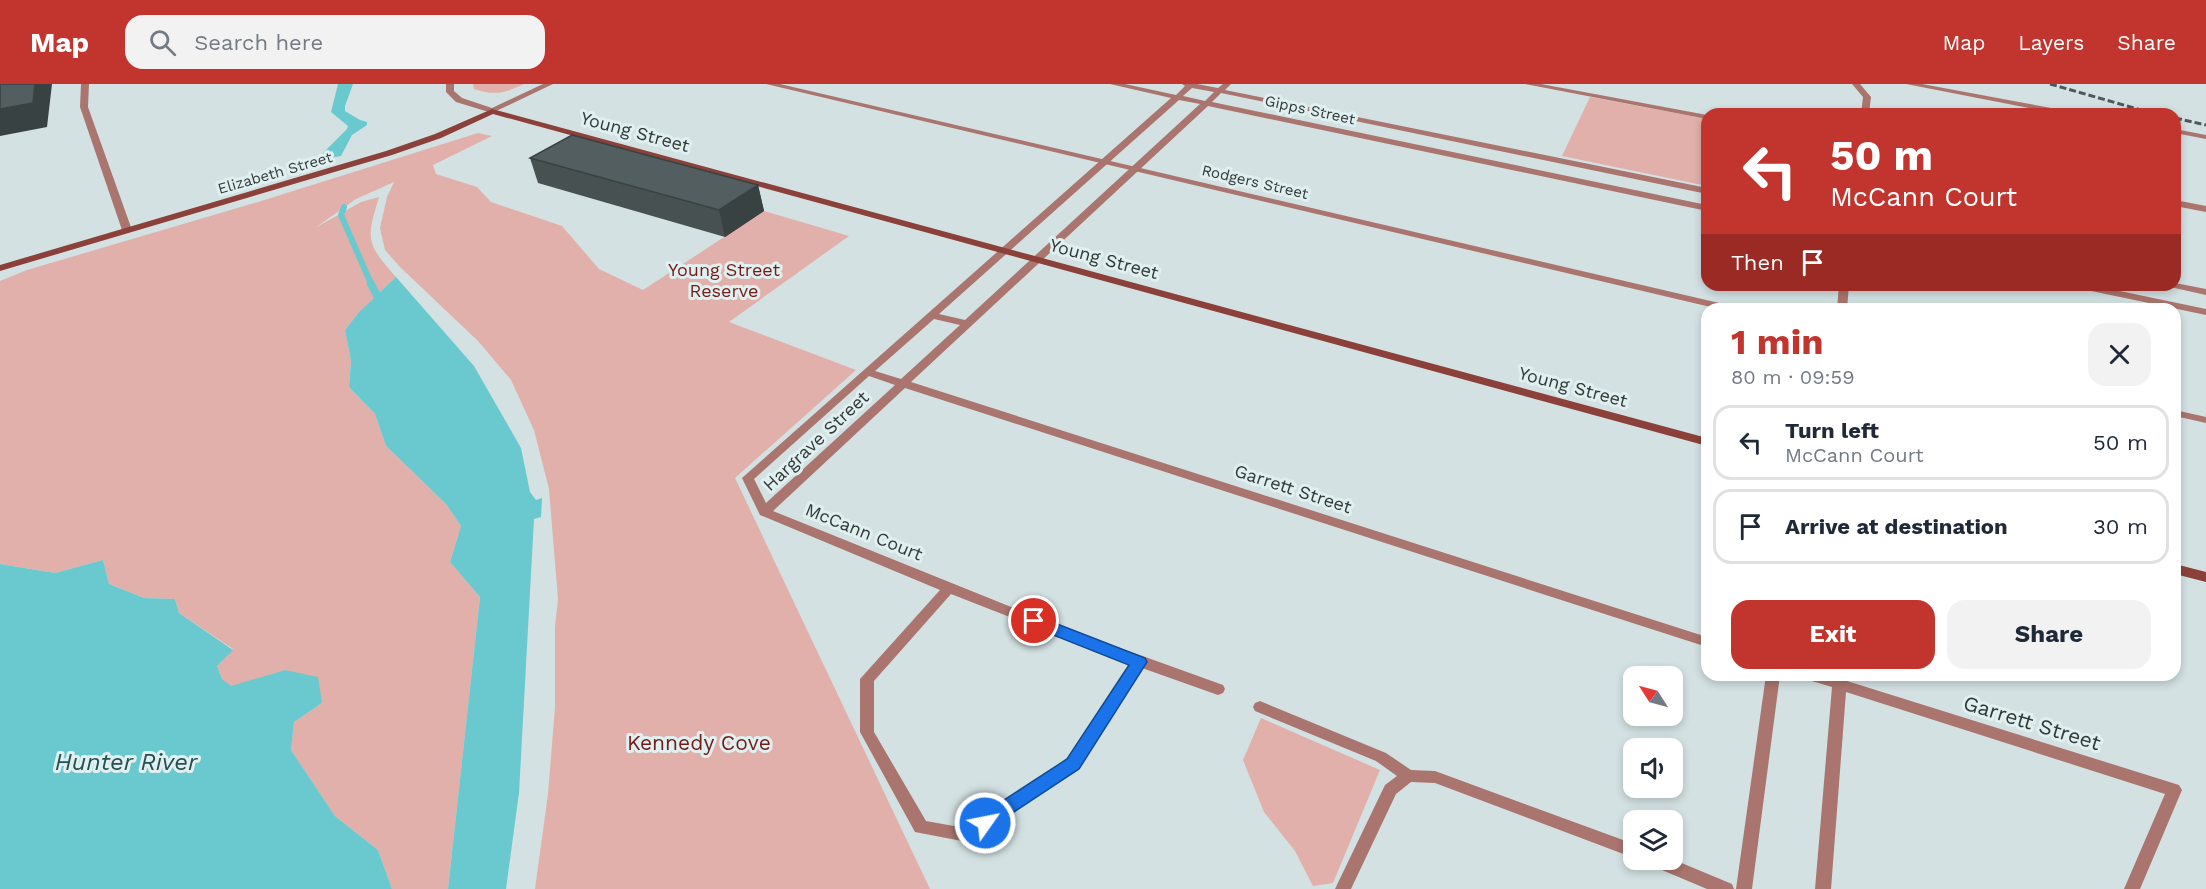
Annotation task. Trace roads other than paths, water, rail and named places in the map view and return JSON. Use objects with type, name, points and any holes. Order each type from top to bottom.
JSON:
[{"type":"main road","name":"Elizabeth Street","points":[[0,268],[389,153],[438,136],[492,111]]},
{"type":"main road","name":"Young Street","points":[[492,111],[1701,440]]},
{"type":"main road","points":[[2181,571],[2206,578]]},
{"type":"street","points":[[85,84],[84,107],[127,230]]},
{"type":"street","points":[[450,84],[450,92],[459,100],[492,111]]},
{"type":"street","name":"Elizabeth Street","points":[[492,111],[549,84]]},
{"type":"street","name":"Rodgers Street","points":[[770,84],[1706,303]]},
{"type":"street","name":"Gipps Street","points":[[1114,84],[1701,207]]},
{"type":"street","name":"Hargrave Street","points":[[1190,84],[748,478],[764,512],[1223,87]]},
{"type":"street","name":"Gipps Street","points":[[1190,84],[1223,87],[1404,129],[1701,189]]},
{"type":"street","points":[[1529,84],[1701,116]]},
{"type":"street","points":[[1856,84],[1867,97],[1866,108]]},
{"type":"street","points":[[1910,84],[2040,108]]},
{"type":"street","points":[[1394,142],[1404,129]]},
{"type":"street","points":[[2181,132],[2206,137]]},
{"type":"street","points":[[1588,183],[1596,168]]},
{"type":"street","points":[[2181,204],[2206,209]]},
{"type":"street","points":[[2181,287],[2206,292]]},
{"type":"street","points":[[2121,291],[2170,303]]},
{"type":"street","points":[[2181,306],[2206,312]]},
{"type":"street","points":[[932,315],[967,324]]},
{"type":"street","name":"Garrett Street","points":[[867,372],[1701,640]]},
{"type":"street","points":[[2181,414],[2206,420]]},
{"type":"street","name":"McCann Court","points":[[764,512],[949,588],[1139,662],[1218,689]]},
{"type":"street","points":[[949,588],[867,679],[867,732],[921,827],[967,834],[1073,764],[1139,662]]},
{"type":"street","points":[[1744,889],[1772,681]]},
{"type":"street","points":[[1823,889],[1840,681]]},
{"type":"street","name":"Garrett Street","points":[[1843,681],[2174,790],[2132,889]]},
{"type":"street","points":[[1260,706],[1381,757],[1408,776],[1435,777],[1623,847]]},
{"type":"street","points":[[1343,889],[1390,790],[1408,776]]},
{"type":"street","points":[[1680,870],[1726,889]]},
{"type":"water","points":[[338,84],[353,84],[345,111],[367,122],[367,125],[352,135],[341,156],[320,160],[322,154],[348,126],[331,112]]},
{"type":"water","points":[[396,277],[474,366],[521,448],[530,492],[536,500],[542,498],[541,517],[534,519],[519,793],[506,889],[448,889],[480,597],[450,562],[461,526],[446,504],[386,446],[375,414],[349,387],[351,361],[345,330],[359,312]]},
{"type":"water","name":"Hunter River","points":[[103,560],[109,584],[144,598],[175,599],[179,613],[233,650],[217,666],[222,679],[231,686],[285,670],[318,677],[322,703],[294,722],[291,750],[335,816],[378,850],[392,889],[0,889],[0,564],[55,573]]},
{"type":"waterway","points":[[344,207],[341,215],[372,285]]},
{"type":"waterway","points":[[372,285],[383,307]]},
{"type":"railway","points":[[2050,84],[2134,108]]},
{"type":"railway","points":[[2181,119],[2206,125]]},
{"type":"park label","name":"Young Street Reserve","points":[[724,280]]},
{"type":"park label","name":"Kennedy Cove","points":[[699,743]]}]
